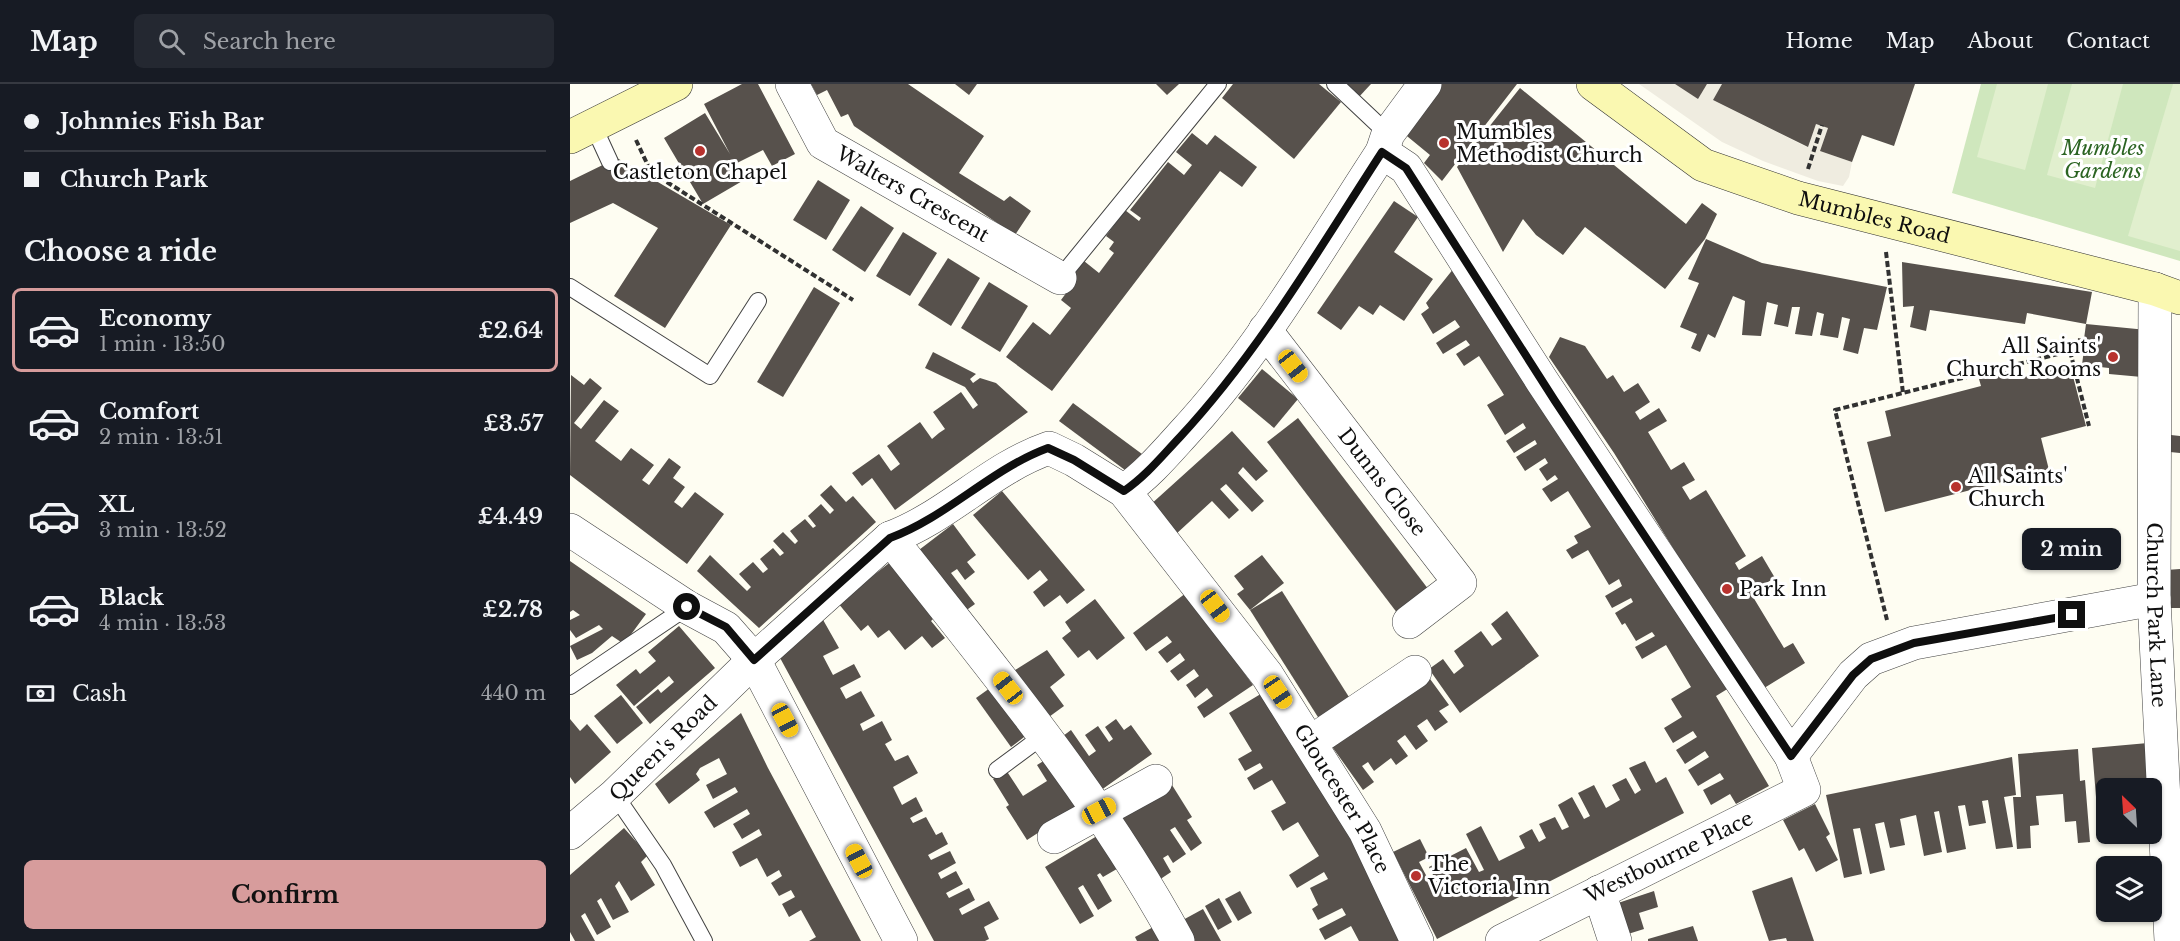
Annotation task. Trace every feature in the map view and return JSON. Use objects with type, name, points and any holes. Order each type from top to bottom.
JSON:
[{"type":"main road","name":"Mumbles Road","points":[[1593,84],[1702,165],[1798,198],[2167,293]]},
{"type":"main road","points":[[582,131],[674,85]]},
{"type":"street","name":"Walters Crescent","points":[[792,84],[824,143],[1060,278]]},
{"type":"street","points":[[1124,491],[1142,479],[1212,403],[1265,330],[1425,84]]},
{"type":"street","points":[[1385,143],[1406,168],[1555,401],[1791,756],[1853,675],[1871,659],[1914,643],[2154,599]]},
{"type":"street","name":"Church Park Lane","points":[[2167,293],[2154,599],[2171,941]]},
{"type":"street","name":"Dunns Close","points":[[1265,330],[1461,583],[1409,622]]},
{"type":"street","name":"Queen's Road","points":[[570,833],[615,795],[754,660],[890,538],[911,530],[1023,457],[1048,448],[1074,460],[1124,491]]},
{"type":"street","name":"Gloucester Place","points":[[1124,491],[1267,675],[1311,741],[1365,831],[1417,941]]},
{"type":"street","points":[[570,530],[687,607],[726,627],[754,660],[901,941]]},
{"type":"street","points":[[890,538],[1044,735],[1099,811],[1146,883],[1178,941]]},
{"type":"street","points":[[1311,741],[1414,672]]},
{"type":"street","name":"Westbourne Place","points":[[1502,941],[1804,790],[1791,756]]},
{"type":"street","points":[[1054,837],[1156,781]]},
{"type":"street","points":[[1599,892],[1615,941]]},
{"type":"lane","points":[[1060,278],[1218,84]]},
{"type":"lane","points":[[1335,84],[1385,143]]},
{"type":"lane","points":[[582,131],[610,162]]},
{"type":"lane","points":[[570,287],[710,376],[758,301]]},
{"type":"lane","points":[[570,686],[687,607]]},
{"type":"lane","points":[[997,770],[1044,735]]},
{"type":"lane","points":[[615,795],[663,865],[704,941]]},
{"type":"path","points":[[622,109],[649,174],[853,300]]},
{"type":"path","points":[[1798,198],[1822,125]]},
{"type":"path","points":[[1882,219],[1903,393]]},
{"type":"path","points":[[1895,650],[1834,410],[2070,351],[2089,426]]},
{"type":"green space","name":"Mumbles Gardens","points":[[1981,84],[2180,84],[2180,261],[1952,193]]},
{"type":"green space","points":[[1997,84],[2048,84],[2025,170],[1977,157]]},
{"type":"green space","points":[[2072,84],[2123,84],[2095,188],[2047,175]]},
{"type":"green space","points":[[2173,84],[2180,84],[2180,251],[2128,236]]},
{"type":"shaded area","points":[[1639,84],[1675,84],[1698,99],[1707,84],[1722,84],[1713,100],[1807,147],[1816,124],[1828,128],[1820,151],[1852,162],[1849,177],[1843,186],[1818,181],[1763,161],[1722,142]]},
{"type":"building","points":[[742,84],[758,84],[795,154],[772,166],[763,150],[735,164],[744,180],[703,204],[664,138],[705,113],[730,154],[704,104]]},
{"type":"building","points":[[811,84],[908,84],[984,136],[959,173],[1004,201],[1010,196],[1031,211],[1015,235],[854,126],[848,114],[841,117],[827,90],[817,95]]},
{"type":"building","points":[[955,84],[977,84],[969,95]]},
{"type":"building","points":[[1156,84],[1179,84],[1167,95]]},
{"type":"building","points":[[1233,84],[1319,84],[1341,102],[1294,159],[1222,98]]},
{"type":"building","points":[[1342,84],[1371,84],[1357,99]]},
{"type":"building","name":"Mumbles Methodist Church","points":[[1440,84],[1517,84],[1442,181],[1424,163],[1430,155],[1402,132]]},
{"type":"building","points":[[1675,84],[1707,84],[1698,99]]},
{"type":"building","points":[[1722,84],[1915,84],[1894,146],[1862,135],[1852,162],[1820,151],[1828,128],[1816,124],[1808,147],[1713,100]]},
{"type":"building","points":[[1520,88],[1686,224],[1702,203],[1717,214],[1705,239],[1665,289],[1585,227],[1563,255],[1536,235],[1523,219],[1503,252],[1457,167]]},
{"type":"building","points":[[1192,133],[1207,145],[1215,135],[1257,167],[1242,187],[1220,171],[1052,391],[1006,357],[1033,322],[1050,335],[1071,308],[1061,300],[1075,281],[1071,278],[1084,261],[1099,273],[1114,253],[1109,249],[1114,242],[1106,236],[1125,210],[1139,221],[1141,218],[1130,210],[1168,162],[1184,175],[1192,165],[1176,152]]},
{"type":"building","points":[[617,158],[731,225],[665,328],[614,296],[658,228],[613,203],[570,223],[570,181]]},
{"type":"building","points":[[818,180],[850,200],[826,240],[793,220]]},
{"type":"building","points":[[1394,201],[1418,217],[1394,252],[1433,279],[1404,321],[1380,305],[1373,315],[1359,306],[1341,330],[1317,313]]},
{"type":"building","points":[[861,206],[894,228],[865,272],[832,250]]},
{"type":"building","points":[[903,232],[937,253],[910,296],[876,276]]},
{"type":"building","points":[[1706,239],[1762,263],[1887,287],[1877,330],[1864,328],[1858,354],[1843,350],[1850,319],[1842,317],[1838,338],[1820,335],[1824,314],[1817,312],[1812,336],[1795,334],[1800,307],[1792,307],[1788,327],[1774,324],[1778,305],[1767,302],[1761,336],[1742,335],[1745,301],[1733,296],[1715,338],[1708,334],[1700,352],[1691,348],[1697,334],[1680,327],[1699,283],[1688,279]]},
{"type":"building","points":[[948,258],[980,278],[951,326],[918,305]]},
{"type":"building","points":[[1902,262],[2092,292],[2086,324],[2027,313],[2025,324],[1930,310],[1926,331],[1910,327],[1914,306],[1903,307]]},
{"type":"building","points":[[1458,263],[1729,688],[1716,696],[1769,786],[1736,804],[1730,794],[1711,805],[1703,790],[1724,779],[1720,773],[1698,786],[1688,770],[1709,757],[1705,751],[1685,764],[1676,750],[1697,737],[1693,731],[1673,743],[1664,728],[1682,717],[1671,699],[1691,687],[1666,645],[1642,659],[1635,647],[1655,636],[1652,632],[1636,641],[1625,623],[1622,625],[1615,613],[1633,602],[1631,598],[1612,608],[1605,596],[1622,586],[1619,579],[1609,585],[1588,550],[1572,559],[1566,550],[1578,543],[1574,536],[1591,527],[1568,491],[1551,502],[1542,489],[1558,479],[1555,475],[1547,481],[1539,469],[1548,463],[1545,458],[1525,471],[1516,457],[1537,444],[1535,440],[1514,453],[1506,441],[1526,428],[1523,423],[1505,435],[1487,405],[1504,395],[1501,390],[1479,356],[1464,366],[1456,354],[1470,345],[1466,340],[1443,354],[1436,343],[1460,327],[1455,320],[1433,334],[1421,314],[1429,308],[1426,303]]},
{"type":"building","points":[[989,282],[1028,306],[1000,352],[961,328]]},
{"type":"building","points":[[814,287],[840,303],[783,397],[757,382]]},
{"type":"building","name":"All Saints' Church Rooms","points":[[2086,324],[2147,330],[2142,377],[2109,374],[2109,368],[2082,365],[2084,349],[2077,348],[2078,338],[2084,339]]},
{"type":"building","points":[[1560,337],[1585,346],[1607,379],[1613,375],[1624,392],[1638,383],[1650,402],[1635,412],[1640,420],[1659,408],[1667,421],[1648,432],[1671,470],[1684,462],[1695,480],[1682,487],[1690,500],[1706,490],[1746,556],[1735,563],[1739,570],[1762,556],[1775,578],[1750,592],[1784,648],[1793,643],[1805,663],[1761,690],[1614,453],[1549,357]]},
{"type":"building","points":[[933,352],[976,374],[970,379],[973,383],[980,378],[996,383],[1028,412],[895,510],[872,478],[862,486],[852,473],[879,454],[891,471],[900,464],[887,446],[920,422],[932,439],[945,429],[933,412],[961,392],[973,409],[978,405],[965,387],[925,368]]},
{"type":"building","points":[[2070,365],[2086,426],[2041,438],[2049,470],[1885,512],[1867,442],[1891,436],[1885,411],[1981,386],[1979,379],[2018,368],[2021,378]]},
{"type":"building","points":[[1262,369],[1298,399],[1274,428],[1238,398]]},
{"type":"building","points":[[571,375],[584,385],[590,378],[602,388],[574,423],[581,429],[604,400],[619,411],[595,441],[621,461],[631,448],[654,465],[642,480],[649,485],[669,458],[681,467],[673,478],[685,487],[674,502],[682,508],[695,492],[724,514],[687,564],[570,475]]},
{"type":"building","points":[[1073,403],[1142,454],[1129,473],[1059,421]]},
{"type":"building","points":[[1298,418],[1432,594],[1401,618],[1267,442]]},
{"type":"building","points":[[1232,431],[1268,471],[1256,481],[1243,467],[1238,473],[1264,501],[1252,512],[1226,484],[1220,489],[1239,510],[1229,519],[1212,501],[1175,535],[1149,506]]},
{"type":"building","points":[[2171,435],[2180,436],[2180,453],[2170,452]]},
{"type":"building","points":[[831,485],[846,502],[853,496],[876,522],[759,628],[697,571],[710,555],[747,591],[751,587],[739,574],[753,562],[763,573],[768,569],[760,559],[773,548],[780,556],[784,553],[773,541],[783,532],[795,544],[798,541],[790,531],[805,519],[813,528],[816,526],[808,516],[821,504],[830,514],[834,510],[820,495]]},
{"type":"building","points":[[1002,491],[1085,590],[1067,604],[1060,595],[1044,607],[1033,592],[1048,580],[1040,570],[1028,580],[973,515]]},
{"type":"building","points":[[953,524],[976,555],[967,562],[975,572],[965,580],[957,569],[951,573],[975,604],[961,614],[915,553]]},
{"type":"building","points":[[1262,555],[1284,583],[1250,610],[1237,594],[1244,589],[1234,576]]},
{"type":"building","points":[[893,560],[936,616],[931,621],[945,638],[932,648],[922,636],[905,650],[889,630],[878,638],[868,625],[861,631],[838,603]]},
{"type":"building","points":[[570,561],[646,614],[624,644],[612,636],[592,653],[577,660],[570,646],[603,629],[599,625],[576,638],[570,630],[570,620],[580,615],[573,610],[570,612]]},
{"type":"building","points":[[2180,569],[2180,608],[2166,608],[2166,570]]},
{"type":"building","points":[[1282,591],[1354,705],[1323,725],[1250,610]]},
{"type":"building","points":[[1186,593],[1253,685],[1204,718],[1197,707],[1213,696],[1207,688],[1195,698],[1186,685],[1199,676],[1194,669],[1178,681],[1170,671],[1185,660],[1180,653],[1167,663],[1158,652],[1172,642],[1167,636],[1146,651],[1133,633]]},
{"type":"building","points":[[1095,599],[1125,638],[1097,660],[1089,650],[1078,658],[1062,638],[1071,631],[1065,622]]},
{"type":"building","points":[[1507,611],[1539,656],[1460,713],[1429,669],[1443,659],[1454,674],[1464,666],[1454,651],[1481,631],[1492,646],[1502,639],[1491,624]]},
{"type":"building","points":[[822,618],[839,648],[823,656],[833,675],[854,664],[861,677],[840,688],[846,699],[861,691],[875,716],[860,724],[863,731],[882,721],[892,740],[885,744],[895,761],[908,755],[918,773],[893,787],[902,805],[916,797],[923,811],[910,818],[913,823],[926,817],[936,835],[942,832],[948,844],[928,855],[931,860],[950,851],[956,863],[938,873],[941,879],[956,871],[963,884],[946,893],[949,898],[969,888],[975,900],[959,909],[962,915],[989,901],[999,919],[984,927],[989,939],[985,941],[934,941],[779,656]]},
{"type":"building","points":[[679,626],[715,668],[650,724],[636,707],[658,689],[661,693],[674,682],[669,676],[634,706],[616,685],[636,669],[640,674],[656,661],[648,652]]},
{"type":"building","points":[[1047,650],[1065,675],[1050,687],[1064,706],[1042,722],[1007,675]]},
{"type":"building","points":[[1425,672],[1449,705],[1439,711],[1448,722],[1435,731],[1427,719],[1417,726],[1428,741],[1416,750],[1405,735],[1397,741],[1408,756],[1396,765],[1391,758],[1374,771],[1368,762],[1362,766],[1374,782],[1363,790],[1328,741]]},
{"type":"building","points":[[997,683],[1032,731],[1011,747],[976,698]]},
{"type":"building","points":[[1264,692],[1351,839],[1404,941],[1359,941],[1351,926],[1325,940],[1319,929],[1346,915],[1342,908],[1318,920],[1312,909],[1318,905],[1310,888],[1328,879],[1324,872],[1297,888],[1289,875],[1319,856],[1298,822],[1283,831],[1271,811],[1286,803],[1272,780],[1254,790],[1247,778],[1263,768],[1260,763],[1245,771],[1238,759],[1252,751],[1229,713]]},
{"type":"building","points":[[621,695],[643,723],[617,744],[594,716]]},
{"type":"building","points":[[741,713],[861,941],[809,941],[816,937],[801,910],[789,917],[782,904],[795,897],[791,890],[779,896],[771,883],[782,876],[779,870],[767,877],[757,858],[740,867],[732,852],[762,835],[759,829],[742,839],[733,824],[750,814],[747,809],[714,828],[704,812],[738,792],[735,787],[713,799],[706,785],[727,774],[719,758],[700,768],[696,774],[700,780],[669,804],[655,784]]},
{"type":"building","points":[[570,719],[580,731],[587,724],[611,752],[575,784],[570,777]]},
{"type":"building","points":[[1116,719],[1124,730],[1131,725],[1152,754],[1097,793],[1059,739],[1071,730],[1089,756],[1096,751],[1085,735],[1098,726],[1109,742],[1113,739],[1105,727]]},
{"type":"building","points":[[2148,743],[2151,778],[2096,778],[2096,797],[2092,748]]},
{"type":"building","points":[[2078,749],[2080,781],[2085,780],[2090,842],[2078,843],[2076,821],[2065,822],[2063,794],[2036,796],[2039,825],[2030,826],[2031,848],[2017,849],[2013,797],[2021,797],[2018,754]]},
{"type":"building","points":[[1050,757],[1081,805],[1027,840],[1006,807],[1009,805],[993,779],[1006,770],[1023,796],[1047,781],[1037,765]]},
{"type":"building","points":[[2012,757],[2016,795],[2004,797],[2013,847],[1996,849],[1988,800],[1982,801],[1986,823],[1969,826],[1965,805],[1958,806],[1966,849],[1947,853],[1939,811],[1934,812],[1942,852],[1924,856],[1916,815],[1900,819],[1905,845],[1890,848],[1884,822],[1875,824],[1885,870],[1870,874],[1860,828],[1853,829],[1862,874],[1844,878],[1826,795]]},
{"type":"building","points":[[1645,761],[1656,783],[1666,777],[1684,813],[1437,939],[1393,852],[1420,839],[1429,857],[1419,862],[1436,894],[1441,891],[1429,867],[1466,848],[1479,872],[1484,870],[1466,834],[1481,826],[1499,861],[1525,848],[1519,836],[1532,829],[1539,842],[1546,838],[1539,824],[1555,817],[1562,830],[1569,827],[1558,805],[1572,797],[1584,819],[1590,816],[1578,793],[1594,785],[1606,808],[1620,800],[1612,785],[1626,778],[1635,794],[1641,790],[1629,768]]},
{"type":"building","points":[[1172,785],[1192,817],[1187,820],[1202,843],[1191,851],[1175,827],[1170,830],[1186,854],[1173,863],[1168,855],[1163,858],[1171,872],[1156,882],[1116,821]]},
{"type":"building","points":[[1815,804],[1830,834],[1826,837],[1838,860],[1816,872],[1804,848],[1799,851],[1783,820]]},
{"type":"building","points":[[624,828],[648,855],[641,862],[655,885],[631,901],[619,881],[615,886],[629,912],[613,920],[601,898],[597,901],[611,927],[597,935],[585,913],[581,916],[595,941],[575,941],[570,932],[570,875]]},
{"type":"building","points":[[1102,833],[1122,866],[1103,877],[1100,873],[1097,875],[1112,901],[1098,910],[1083,885],[1078,888],[1094,916],[1080,924],[1045,867]]},
{"type":"building","points":[[1792,877],[1814,941],[1787,941],[1786,938],[1769,941],[1752,891]]},
{"type":"building","points":[[1240,891],[1252,913],[1238,921],[1225,899]]},
{"type":"building","points":[[1654,891],[1658,907],[1639,913],[1644,929],[1628,934],[1618,903]]},
{"type":"building","points":[[1219,898],[1232,922],[1218,930],[1205,906]]},
{"type":"building","points":[[1203,909],[1221,941],[1192,941],[1181,921]]},
{"type":"building","points":[[1157,925],[1167,941],[1137,941],[1135,937]]},
{"type":"building","points":[[1693,926],[1698,941],[1648,941],[1648,939]]},
{"type":"place","name":"Mumbles Methodist Church","points":[[1444,143]]},
{"type":"place","name":"Castleton Chapel","points":[[700,151]]},
{"type":"place","name":"All Saints' Church Rooms","points":[[2113,357]]},
{"type":"place","name":"All Saints' Church","points":[[1956,487]]},
{"type":"place","name":"Park Inn","points":[[1727,589]]},
{"type":"place","name":"The Victoria Inn","points":[[1416,876]]},
{"type":"route","points":[[687,607],[726,627],[754,660],[890,538],[911,530],[1023,457],[1048,448],[1074,460],[1124,491],[1142,479],[1212,403],[1265,330],[1382,152],[1406,168],[1555,401],[1774,734],[1791,756],[1853,675],[1871,659],[1914,643],[2072,615]]}]
